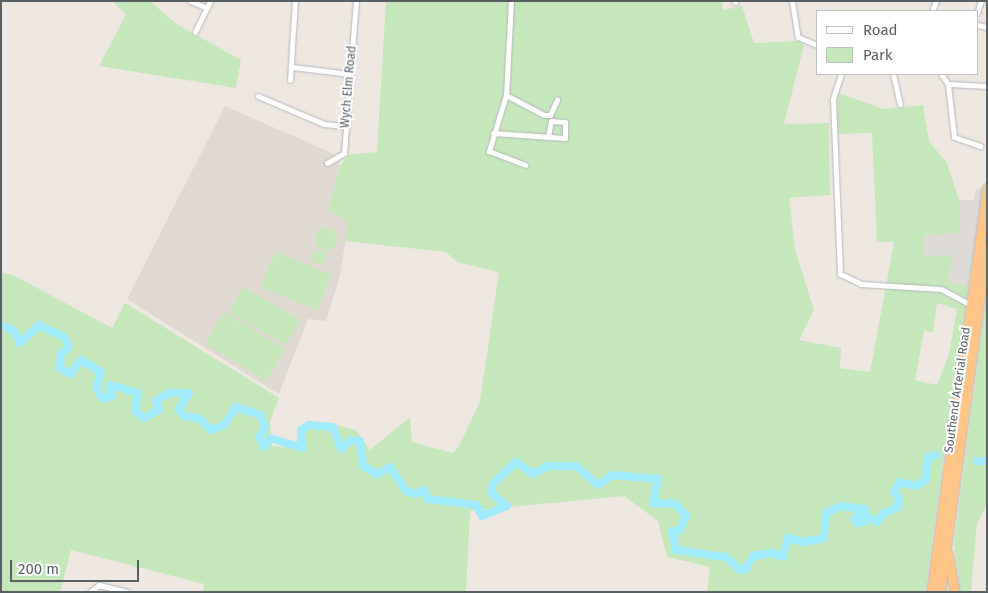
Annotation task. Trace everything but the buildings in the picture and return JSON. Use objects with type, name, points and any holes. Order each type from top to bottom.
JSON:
[{"type":"highway","name":"Southend Arterial Road","points":[[931,592],[969,304],[987,188]]},
{"type":"highway","name":"Southend Arterial Road","points":[[940,592],[987,246]]},
{"type":"highway","points":[[948,534],[955,592]]},
{"type":"street","points":[[190,1],[207,8]]},
{"type":"street","points":[[195,32],[210,1]]},
{"type":"street","points":[[290,80],[295,1]]},
{"type":"street","name":"Wych Elm Road","points":[[327,163],[344,153],[356,1]]},
{"type":"street","points":[[511,1],[506,95],[490,153],[525,165]]},
{"type":"street","points":[[792,1],[798,38],[816,45]]},
{"type":"street","points":[[292,67],[350,74]]},
{"type":"street","points":[[841,75],[833,99],[840,274],[862,284],[941,289],[969,304]]},
{"type":"street","points":[[893,75],[900,104]]},
{"type":"street","points":[[942,75],[948,84],[954,137],[980,146]]},
{"type":"street","points":[[948,84],[987,86]]},
{"type":"street","points":[[506,95],[544,115],[550,115],[557,100]]},
{"type":"street","points":[[258,96],[324,124],[346,126]]},
{"type":"street","points":[[494,133],[565,138],[565,122],[551,121],[548,136]]},
{"type":"street","points":[[90,592],[100,585],[127,592]]},
{"type":"shaded area","points":[[225,106],[334,154],[340,166],[328,211],[349,221],[339,279],[326,321],[308,319],[279,394],[127,299]]},
{"type":"shaded area","points":[[984,188],[968,286],[948,283],[924,256],[924,236],[959,233],[959,200],[974,200],[976,189]]},
{"type":"green space","points":[[112,1],[150,1],[175,23],[241,60],[236,88],[99,66],[126,14]]},
{"type":"green space","points":[[386,1],[722,1],[723,10],[742,6],[754,43],[798,41],[804,45],[784,124],[829,123],[830,195],[789,198],[795,249],[814,310],[799,340],[841,348],[840,368],[870,372],[894,242],[877,242],[872,133],[837,134],[838,93],[884,109],[923,105],[929,141],[947,163],[959,200],[959,233],[924,236],[924,256],[952,255],[948,283],[968,286],[925,592],[707,592],[710,567],[667,557],[658,521],[624,496],[470,511],[466,592],[203,592],[204,584],[71,550],[60,592],[1,592],[1,273],[13,275],[112,328],[125,303],[279,398],[270,421],[272,446],[293,448],[302,432],[329,423],[356,430],[370,450],[410,417],[412,442],[453,453],[459,446],[480,401],[499,272],[457,262],[446,252],[345,241],[348,221],[328,211],[340,166],[348,155],[377,152]],"holes":[[[937,303],[957,309],[949,354],[937,385],[915,380],[924,331],[933,332]]]},
{"type":"green space","points":[[326,228],[334,231],[337,239],[334,247],[326,250],[318,247],[315,239],[318,231]]},
{"type":"green space","points":[[316,250],[322,250],[326,257],[322,264],[316,264],[312,260],[312,254]]},
{"type":"green space","points":[[275,252],[332,275],[317,310],[261,287]]},
{"type":"green space","points":[[243,287],[300,320],[286,345],[228,312]]},
{"type":"green space","points":[[987,294],[987,505],[977,523],[971,592],[961,592],[954,544]]},
{"type":"green space","points":[[224,312],[286,349],[267,381],[205,344]]},
{"type":"waterway","points":[[1,325],[14,331],[20,343],[39,325],[64,337],[69,347],[61,354],[60,368],[70,374],[81,360],[101,372],[96,387],[102,398],[112,397],[110,385],[138,393],[135,411],[144,418],[159,410],[156,401],[169,393],[189,393],[179,409],[184,416],[199,418],[211,430],[224,425],[236,407],[260,415],[265,426],[259,437],[264,447],[270,438],[302,448],[301,430],[309,425],[333,427],[341,449],[351,440],[360,441],[363,466],[377,474],[390,467],[406,491],[416,494],[424,490],[428,499],[476,505],[482,516],[507,506],[491,493],[493,484],[516,462],[533,474],[548,466],[576,466],[598,485],[612,475],[658,479],[653,503],[676,504],[686,516],[680,530],[672,531],[676,550],[726,557],[739,569],[746,569],[753,556],[772,553],[783,557],[788,538],[804,542],[824,538],[826,513],[841,506],[865,509],[854,519],[857,523],[864,522],[867,516],[877,522],[884,513],[898,507],[899,498],[894,492],[899,482],[917,486],[926,479],[928,457],[937,455]]},
{"type":"waterway","points":[[977,461],[987,461]]}]
